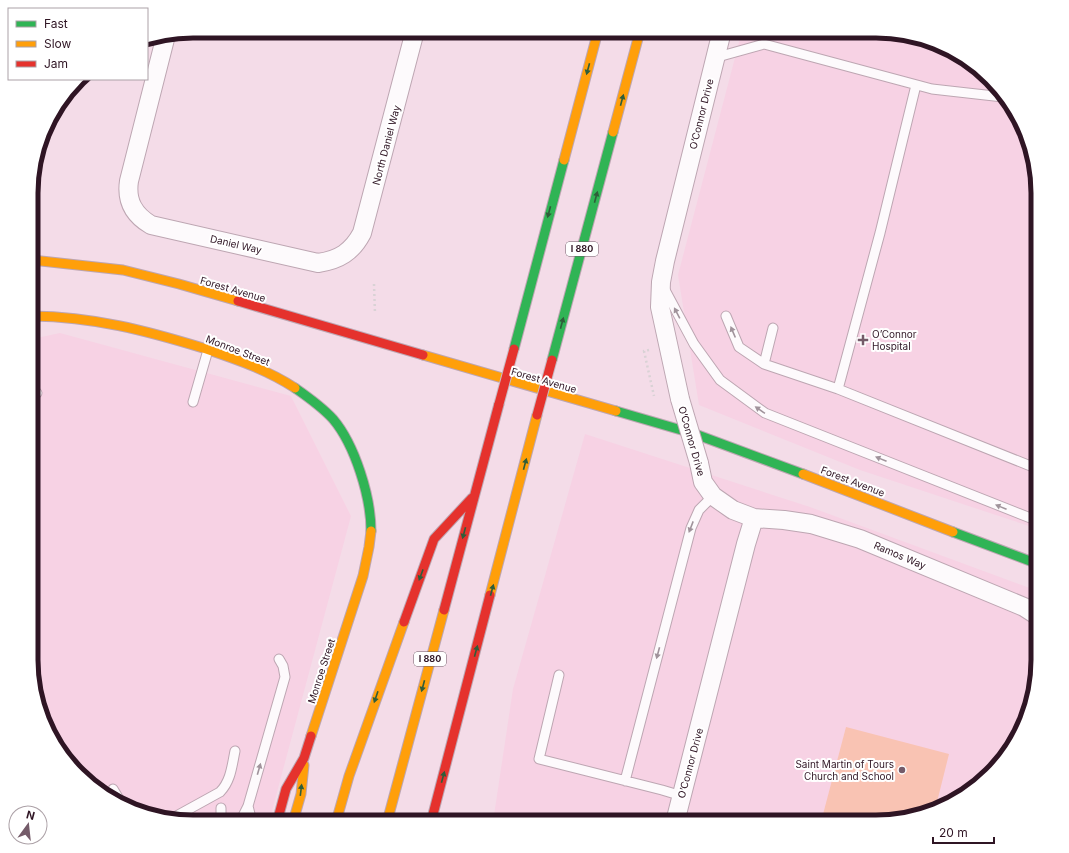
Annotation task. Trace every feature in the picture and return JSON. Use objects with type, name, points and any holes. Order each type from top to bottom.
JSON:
[{"type":"main road","name":"I 880","points":[[389,815],[596,38]]},
{"type":"main road","name":"I 880","points":[[435,815],[552,360],[638,38]]},
{"type":"main road","name":"Forest Avenue","points":[[38,261],[123,270],[178,284],[694,434],[741,450],[1031,561]]},
{"type":"main road","name":"Monroe Street","points":[[38,316],[81,318],[147,331],[260,368],[294,388],[320,406],[338,428],[353,458],[361,480],[368,507],[371,530],[363,576],[304,758],[286,789],[279,815]]},
{"type":"main road","points":[[338,815],[384,675],[434,539],[474,496]]},
{"type":"main road","name":"Monroe Street","points":[[296,815],[301,794],[304,758]]},
{"type":"street","name":"North Daniel Way","points":[[346,253],[358,242],[362,233],[414,38]]},
{"type":"street","name":"O’Connor Drive","points":[[677,815],[754,518],[733,510],[713,496],[703,482],[680,398],[660,307],[661,282],[665,261],[720,38]]},
{"type":"street","name":"Daniel Way","points":[[165,41],[129,181],[128,199],[132,207],[143,220],[151,224],[318,263],[333,260],[346,253]]},
{"type":"street","name":"Ramos Way","points":[[754,518],[811,524],[860,539],[1024,607],[1031,612]]},
{"type":"lane","points":[[714,58],[764,44],[932,89],[997,96]]},
{"type":"lane","points":[[838,389],[880,233],[916,85]]},
{"type":"lane","points":[[661,282],[694,344],[720,380],[765,413],[1031,518]]},
{"type":"lane","points":[[726,316],[739,347],[764,364],[838,389],[1031,466]]},
{"type":"lane","points":[[764,364],[773,328]]},
{"type":"lane","points":[[193,402],[208,350]]},
{"type":"lane","points":[[625,781],[691,528],[699,510],[713,496]]},
{"type":"lane","points":[[244,815],[248,806],[285,677],[283,666],[279,659]]},
{"type":"lane","points":[[559,675],[539,759],[682,796]]},
{"type":"lane","points":[[179,815],[220,792],[226,786],[235,750]]},
{"type":"lane","points":[[113,789],[116,794]]},
{"type":"lane","points":[[248,806],[250,815]]},
{"type":"lane","points":[[220,808],[220,815]]},
{"type":"path","points":[[374,284],[375,314]]},
{"type":"path","points":[[654,350],[644,351],[654,396]]},
{"type":"shaded area","name":"O’Connor Hospital","points":[[740,38],[896,39],[926,46],[962,64],[992,91],[1005,107],[1023,143],[1030,173],[1031,527],[860,470],[699,405],[678,275]]},
{"type":"shaded area","points":[[60,333],[291,396],[351,516],[271,815],[183,815],[143,807],[107,789],[91,776],[70,754],[54,728],[43,700],[38,670],[38,338]]},
{"type":"shaded area","points":[[585,434],[810,507],[1031,588],[1030,680],[1023,710],[1005,746],[978,776],[962,789],[926,807],[896,814],[494,815],[513,689]]},
{"type":"shaded area","name":"Saint Martin of Tours Church and School","points":[[846,727],[949,754],[937,802],[916,810],[896,814],[823,815]]},
{"type":"traffic: fast","points":[[552,360],[613,132]]},
{"type":"traffic: fast","points":[[514,349],[564,160]]},
{"type":"traffic: fast","points":[[295,388],[315,402],[333,419],[348,443],[355,457],[365,487],[371,531]]},
{"type":"traffic: fast","points":[[616,411],[695,434],[803,474]]},
{"type":"traffic: fast","points":[[953,532],[1031,561]]},
{"type":"traffic: slow","points":[[564,160],[596,38]]},
{"type":"traffic: slow","points":[[613,132],[638,38]]},
{"type":"traffic: slow","points":[[38,261],[123,270],[238,301]]},
{"type":"traffic: slow","points":[[38,316],[77,319],[139,330],[239,360],[273,375],[295,388]]},
{"type":"traffic: slow","points":[[423,355],[616,411]]},
{"type":"traffic: slow","points":[[490,595],[537,415]]},
{"type":"traffic: slow","points":[[803,474],[953,532]]},
{"type":"traffic: slow","points":[[311,736],[363,576],[371,531]]},
{"type":"traffic: slow","points":[[389,815],[444,610]]},
{"type":"traffic: slow","points":[[338,815],[349,776],[404,622]]},
{"type":"traffic: slow","points":[[295,815],[301,794],[304,765]]},
{"type":"traffic: jam","points":[[238,301],[423,355]]},
{"type":"traffic: jam","points":[[499,404],[514,349]]},
{"type":"traffic: jam","points":[[537,415],[552,360]]},
{"type":"traffic: jam","points":[[444,610],[499,404]]},
{"type":"traffic: jam","points":[[404,622],[434,539],[472,498]]},
{"type":"traffic: jam","points":[[433,815],[490,595]]},
{"type":"traffic: jam","points":[[279,815],[286,789],[304,758],[311,736]]},
{"type":"place","name":"O’Connor Hospital","points":[[863,340]]},
{"type":"place","name":"Saint Martin of Tours Church and School","points":[[902,770]]}]
